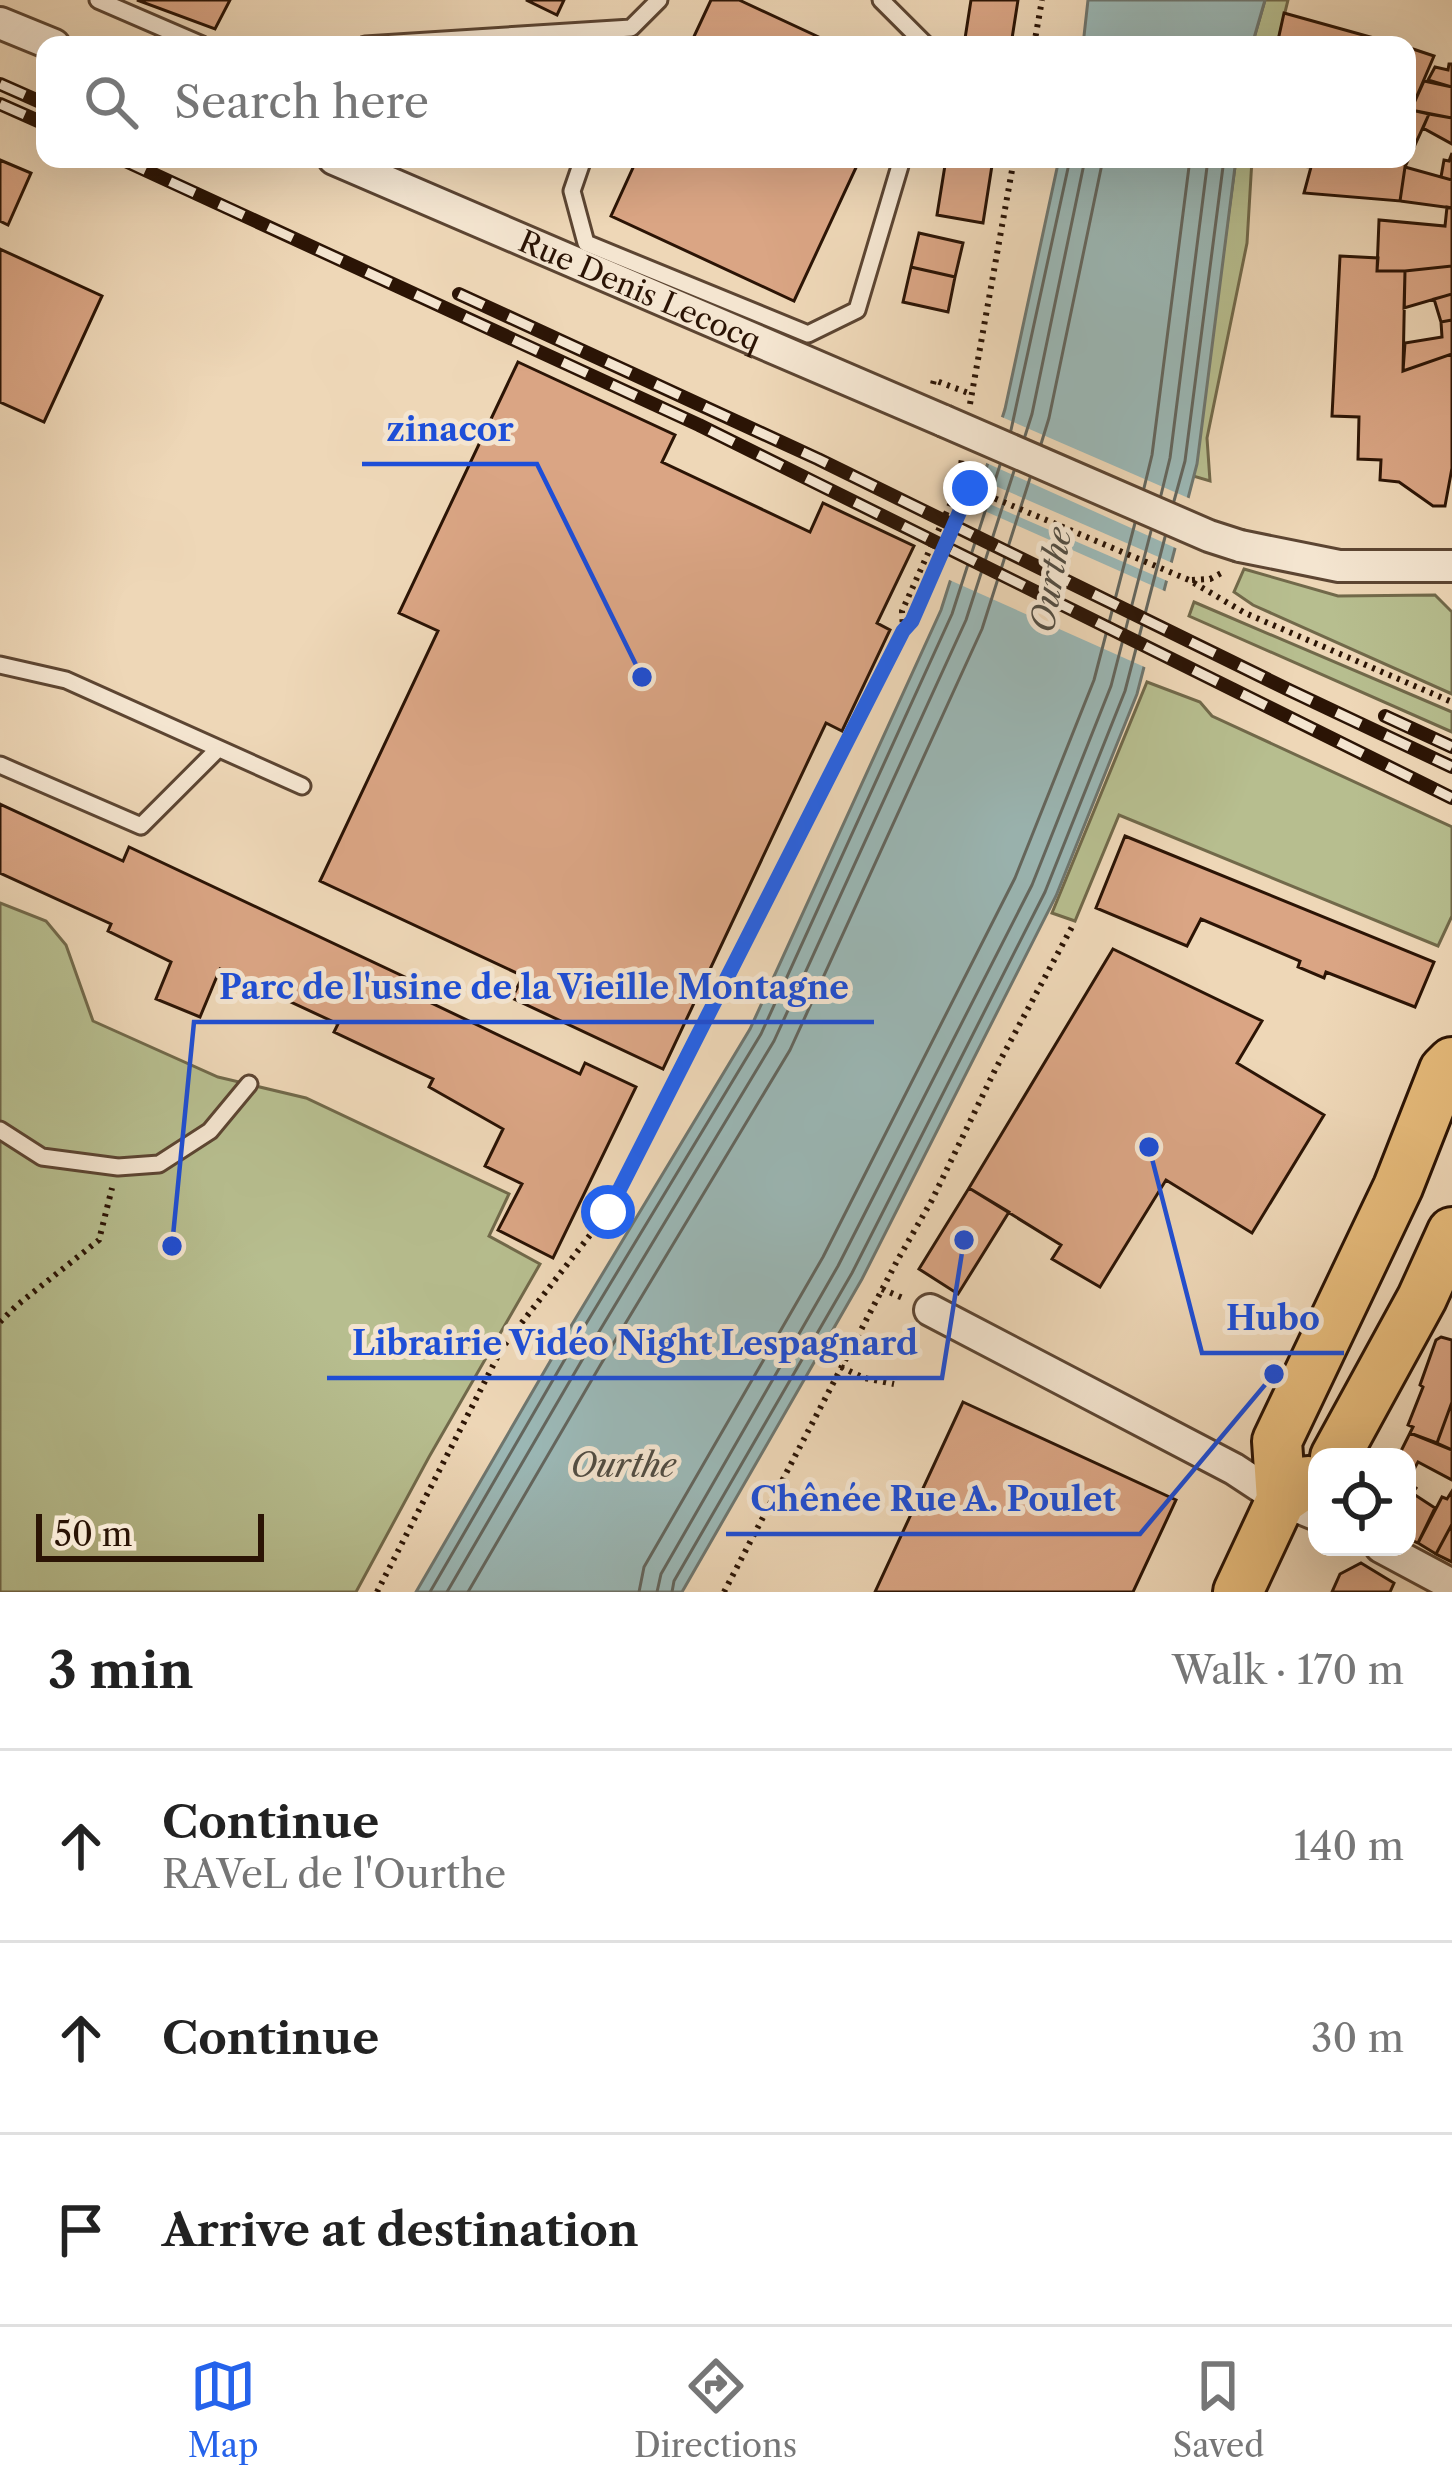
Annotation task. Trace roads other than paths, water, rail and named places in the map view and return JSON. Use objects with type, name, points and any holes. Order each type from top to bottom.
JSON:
[{"type":"main road","points":[[1238,1592],[1305,1496],[1276,1441],[1398,1186],[1444,1070],[1452,1062]]},
{"type":"main road","points":[[1341,1448],[1437,1304],[1452,1232]]},
{"type":"main road","points":[[1358,1270],[1437,1304]]},
{"type":"street","points":[[0,23],[36,38]]},
{"type":"street","name":"Rue Denis Lecocq","points":[[355,168],[914,406],[957,418],[1236,552],[1339,566],[1452,566]]},
{"type":"street","points":[[930,1310],[1234,1469],[1305,1496]]},
{"type":"street","points":[[1397,1556],[1452,1586]]},
{"type":"lane","points":[[98,0],[181,36]]},
{"type":"lane","points":[[629,36],[659,0]]},
{"type":"lane","points":[[881,0],[917,36]]},
{"type":"lane","points":[[580,168],[572,190],[586,243],[808,334],[856,310],[899,168]]},
{"type":"lane","points":[[0,665],[66,680],[302,786]]},
{"type":"lane","points":[[0,765],[141,826],[218,749]]},
{"type":"lane","points":[[0,1130],[42,1157],[118,1167],[159,1164],[210,1131],[249,1084]]},
{"type":"water","points":[[1088,0],[1265,0],[1255,36],[1084,36]]},
{"type":"water","name":"Ourthe","points":[[1057,168],[1235,168],[1197,464],[1137,694],[1056,896],[862,1279],[682,1592],[416,1592],[750,1029],[941,610],[1005,409]]},
{"type":"railway","points":[[0,84],[36,100]]},
{"type":"railway","points":[[0,104],[36,120]]},
{"type":"railway","points":[[141,168],[699,425],[1452,798]]},
{"type":"railway","points":[[459,294],[818,459],[1452,767]]},
{"type":"railway","points":[[1385,716],[1452,747]]},
{"type":"place","name":"zinacor","points":[[642,677]]},
{"type":"place","name":"Hubo","points":[[1149,1147]]},
{"type":"place","name":"Librairie Vidéo Night Lespagnard","points":[[964,1240]]},
{"type":"place","name":"Parc de l'usine de la Vieille Montagne","points":[[172,1246]]},
{"type":"place","name":"Chênée Rue A. Poulet","points":[[1274,1374]]}]
